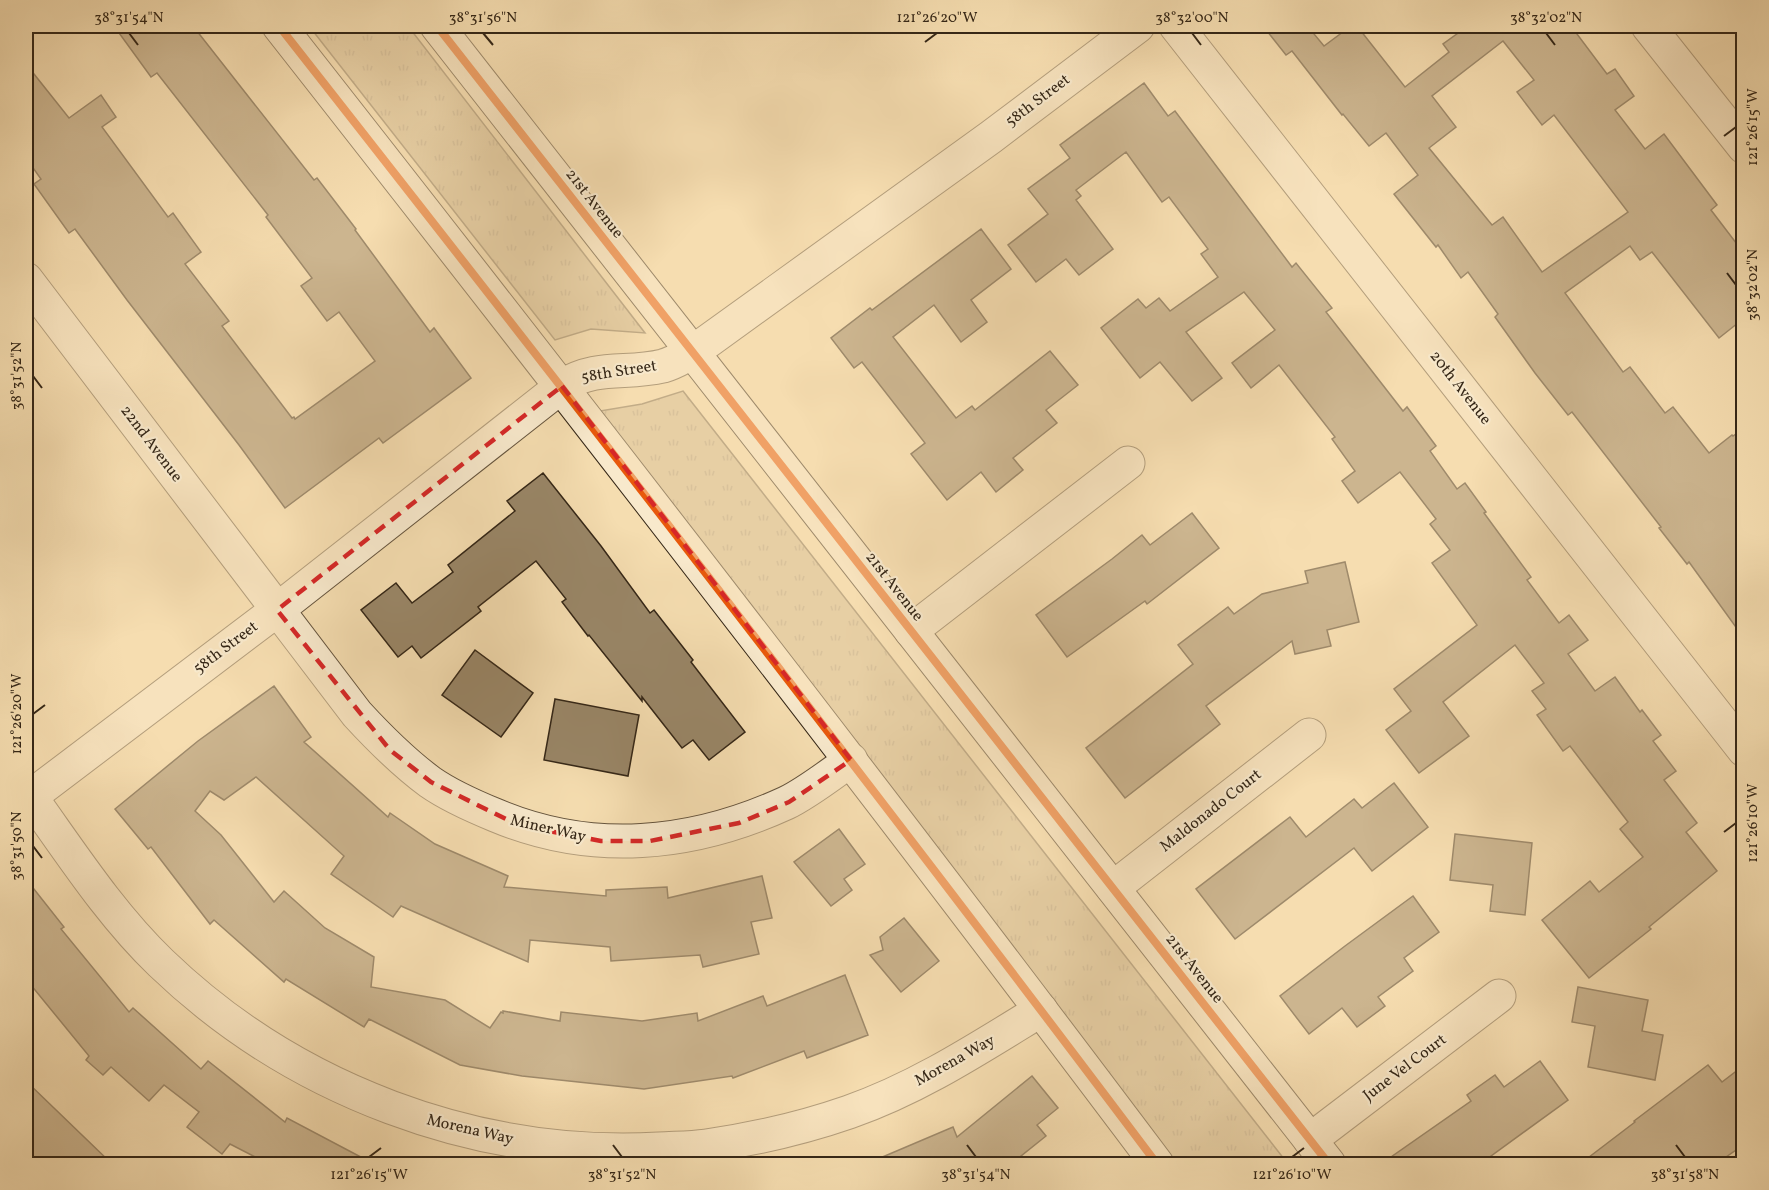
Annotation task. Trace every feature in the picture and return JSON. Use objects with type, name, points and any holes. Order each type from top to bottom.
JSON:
[{"type":"street","points":[[279,26],[562,386],[851,760],[1157,1164]]},
{"type":"street","name":"58th Street","points":[[28,798],[277,610],[562,386],[587,374],[663,366],[693,352],[991,137],[1138,26]]},
{"type":"street","name":"20th Avenue","points":[[1176,26],[1743,750]]},
{"type":"street","points":[[1648,26],[1743,147]]},
{"type":"street","name":"21st Avenue","points":[[444,28],[693,352],[1320,1152]]},
{"type":"street","name":"22nd Avenue","points":[[26,279],[277,610]]},
{"type":"street","name":"21st Avenue","points":[[911,631],[1128,463]]},
{"type":"street","name":"Miner Way","points":[[277,610],[357,714],[390,750],[431,782],[473,806],[518,825],[559,835],[601,841],[650,841],[698,834],[739,823],[789,802],[851,760]]},
{"type":"street","name":"Maldonado Court","points":[[1113,888],[1309,735]]},
{"type":"street","name":"Morena Way","points":[[28,798],[106,903],[160,962],[212,1008],[269,1048],[345,1089],[428,1121],[495,1138],[553,1147],[622,1151],[704,1146],[772,1134],[850,1112],[904,1089],[956,1063],[1041,1010]]},
{"type":"street","name":"June Vel Court","points":[[1320,1152],[1499,996]]},
{"type":"highlighted area","points":[[562,386],[851,760],[789,802],[739,823],[650,841],[601,841],[518,825],[431,782],[390,750],[277,610]]},
{"type":"green space","points":[[309,26],[408,26],[645,333],[591,329],[555,340]]},
{"type":"green space","points":[[683,391],[1288,1164],[1177,1164],[600,411],[642,404]]},
{"type":"building","points":[[114,26],[193,26],[314,180],[317,178],[430,332],[434,328],[471,378],[383,443],[379,438],[285,508],[75,229],[69,233],[34,184],[41,179],[26,158],[26,64],[69,118],[101,95],[116,117],[102,127],[168,217],[173,213],[201,252],[185,264],[229,321],[222,326],[292,418],[295,419],[375,361],[339,312],[327,321],[301,286],[312,278],[266,217],[268,215],[157,73],[151,77]]},
{"type":"building","points":[[1263,26],[1325,26],[1314,34],[1324,46],[1351,26],[1357,26],[1405,87],[1449,52],[1443,44],[1468,26],[1571,26],[1607,74],[1615,69],[1634,96],[1615,110],[1645,149],[1664,134],[1717,205],[1711,210],[1743,252],[1743,319],[1719,338],[1652,252],[1640,260],[1630,246],[1565,293],[1623,372],[1630,367],[1665,413],[1673,407],[1709,453],[1743,429],[1743,637],[1689,562],[1687,564],[1572,412],[1568,415],[1535,373],[1495,317],[1498,314],[1468,272],[1461,278],[1438,245],[1436,247],[1394,194],[1418,175],[1386,133],[1369,146],[1292,51],[1286,55]],"holes":[[[1503,41],[1534,80],[1517,92],[1542,125],[1554,115],[1628,212],[1542,272],[1503,217],[1492,225],[1429,148],[1456,127],[1432,96]]]},
{"type":"building","points":[[1144,83],[1168,116],[1175,111],[1292,267],[1296,263],[1332,308],[1326,312],[1403,411],[1407,407],[1436,446],[1430,451],[1457,489],[1465,483],[1531,577],[1527,580],[1559,623],[1569,615],[1588,640],[1568,654],[1595,691],[1615,677],[1640,712],[1642,710],[1661,735],[1653,741],[1676,771],[1664,780],[1697,823],[1686,832],[1717,871],[1649,927],[1651,929],[1589,978],[1542,920],[1590,881],[1599,892],[1643,857],[1620,829],[1628,822],[1570,746],[1563,751],[1537,715],[1546,709],[1532,691],[1544,683],[1515,645],[1443,702],[1469,736],[1419,773],[1386,730],[1411,711],[1394,689],[1477,625],[1432,563],[1450,550],[1430,524],[1436,519],[1400,472],[1358,503],[1342,481],[1355,471],[1332,439],[1335,437],[1279,365],[1251,388],[1232,363],[1275,330],[1244,292],[1186,332],[1222,378],[1192,401],[1160,362],[1140,378],[1101,328],[1138,299],[1146,308],[1159,298],[1170,311],[1218,277],[1201,254],[1208,249],[1169,197],[1162,202],[1126,152],[1076,190],[1081,196],[1076,200],[1113,249],[1079,275],[1066,259],[1036,282],[1008,245],[1048,214],[1028,189],[1070,158],[1060,145]]},
{"type":"building","points":[[981,229],[1011,269],[971,300],[987,322],[961,342],[934,305],[893,337],[956,418],[972,406],[975,410],[1050,351],[1078,385],[1046,410],[1057,423],[1013,458],[1023,470],[996,492],[981,472],[947,500],[911,454],[925,443],[862,362],[854,368],[831,338]]},
{"type":"building","points":[[543,473],[650,613],[654,610],[693,660],[691,662],[745,732],[709,760],[693,740],[682,748],[642,697],[642,701],[588,636],[562,602],[566,599],[536,561],[478,607],[481,611],[421,658],[412,646],[398,657],[361,610],[396,583],[412,603],[453,572],[448,565],[515,511],[507,501]]},
{"type":"building","points":[[1192,513],[1219,548],[1147,604],[1145,601],[1067,657],[1036,615],[1142,535],[1150,545]]},
{"type":"building","points":[[1345,562],[1359,622],[1327,630],[1331,646],[1295,654],[1292,641],[1206,706],[1220,724],[1125,798],[1086,748],[1193,664],[1178,645],[1228,607],[1234,614],[1262,594],[1308,583],[1305,571]]},
{"type":"building","points":[[475,650],[533,693],[501,737],[442,695]]},
{"type":"building","points":[[274,686],[311,737],[304,742],[388,817],[390,813],[435,844],[508,876],[504,887],[606,896],[606,890],[667,887],[668,898],[762,876],[772,918],[751,922],[759,954],[703,967],[700,955],[611,961],[610,947],[530,940],[528,962],[401,906],[393,917],[331,874],[344,856],[256,777],[224,800],[210,791],[195,811],[221,835],[274,902],[284,891],[325,928],[374,957],[371,987],[445,1000],[490,1028],[503,1011],[560,1021],[561,1012],[642,1021],[697,1013],[698,1021],[763,996],[767,1006],[845,975],[868,1035],[807,1058],[804,1051],[733,1078],[732,1076],[644,1089],[522,1076],[460,1065],[369,1019],[364,1027],[286,979],[284,982],[214,920],[210,924],[151,847],[148,849],[115,809],[198,741]]},
{"type":"building","points":[[555,699],[639,715],[628,776],[544,760]]},
{"type":"building","points":[[1394,783],[1428,827],[1372,871],[1354,848],[1235,939],[1196,889],[1290,817],[1306,837],[1354,799],[1362,808]]},
{"type":"building","points":[[839,829],[865,864],[844,879],[852,890],[831,906],[794,862]]},
{"type":"building","points":[[1455,834],[1532,843],[1525,915],[1490,911],[1493,885],[1450,880]]},
{"type":"building","points":[[26,879],[64,927],[61,929],[129,1012],[133,1008],[201,1069],[208,1061],[285,1122],[287,1118],[374,1164],[269,1164],[230,1144],[222,1154],[187,1127],[199,1112],[164,1085],[149,1101],[111,1067],[103,1075],[86,1060],[89,1056],[26,979]]},
{"type":"building","points":[[1413,896],[1439,932],[1404,958],[1413,971],[1378,997],[1385,1006],[1357,1027],[1342,1008],[1309,1034],[1280,996]]},
{"type":"building","points":[[904,918],[939,961],[901,992],[870,955],[883,950],[880,937]]},
{"type":"building","points":[[1578,987],[1648,1000],[1642,1031],[1663,1035],[1655,1080],[1588,1067],[1595,1026],[1572,1022]]},
{"type":"building","points":[[1540,1061],[1568,1100],[1480,1164],[1381,1164],[1471,1101],[1467,1095],[1495,1075],[1504,1087]]},
{"type":"building","points":[[1708,1065],[1722,1082],[1743,1066],[1743,1145],[1716,1164],[1580,1164],[1634,1121]]},
{"type":"building","points":[[1032,1076],[1058,1108],[1037,1125],[1046,1136],[1011,1164],[866,1164],[953,1127],[957,1137]]},
{"type":"building","points":[[26,1081],[112,1164],[26,1164]]},
{"type":"cycle path","points":[[279,26],[721,593],[1157,1164]]},
{"type":"cycle path","points":[[437,26],[1329,1164]]}]
